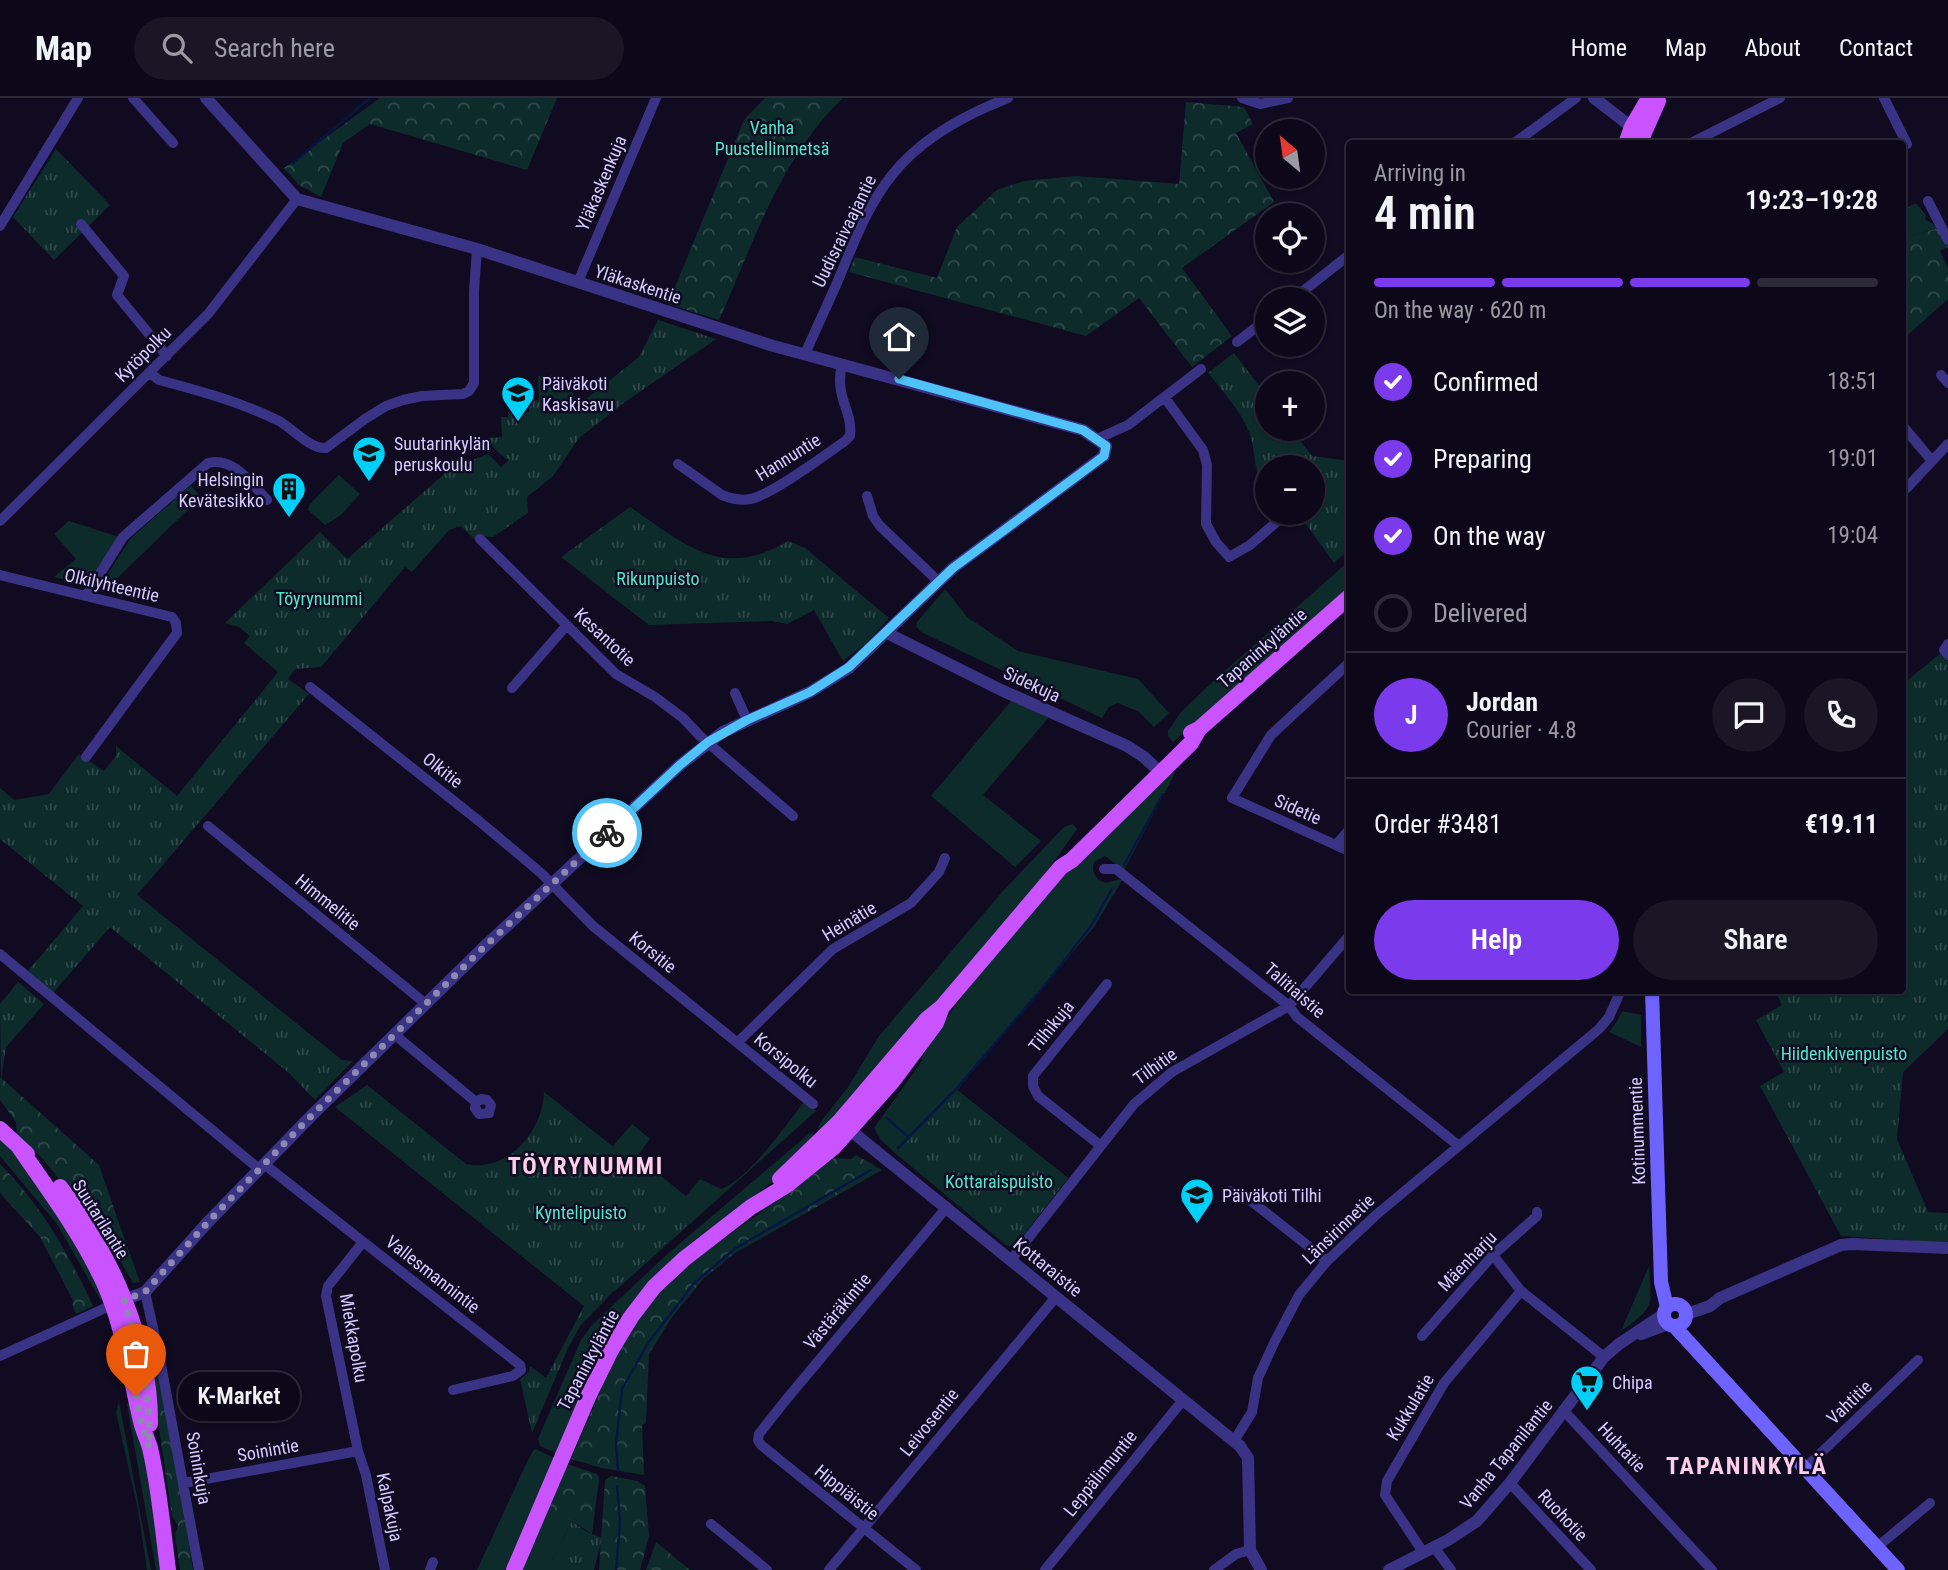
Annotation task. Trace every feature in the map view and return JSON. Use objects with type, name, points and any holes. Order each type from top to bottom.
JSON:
[{"type":"main road","points":[[1637,135],[1649,98]]},
{"type":"main road","points":[[1637,135],[1659,98]]},
{"type":"main road","name":"Tapaninkyläntie","points":[[514,1570],[611,1350],[654,1287],[684,1259],[811,1166],[845,1125],[907,1063],[936,1023],[942,1007],[1061,867],[1072,860],[1156,768],[1191,743],[1199,729],[1346,600]]},
{"type":"main road","name":"Kotinummentie","points":[[1652,994],[1662,1271],[1676,1315],[1703,1355],[1898,1570]]},
{"type":"main road","name":"Suutarilantie","points":[[0,1129],[47,1173],[75,1206],[101,1250],[118,1303],[142,1357],[150,1418],[149,1447],[169,1566]]},
{"type":"street","points":[[0,226],[78,98]]},
{"type":"street","points":[[133,98],[173,142]]},
{"type":"street","points":[[205,98],[297,199]]},
{"type":"street","name":"Yläkaskenkuja","points":[[578,282],[656,98]]},
{"type":"street","name":"Uudisraivaajantie","points":[[805,354],[850,250],[891,176],[933,136],[979,109],[1008,98]]},
{"type":"street","points":[[1242,98],[1261,104],[1288,98]]},
{"type":"street","points":[[1518,140],[1576,98]]},
{"type":"street","points":[[1594,98],[1637,135]]},
{"type":"street","points":[[1697,140],[1780,98]]},
{"type":"street","points":[[1884,98],[1906,140]]},
{"type":"street","name":"Yläkaskentie","points":[[297,199],[477,250],[729,332],[1083,430],[1097,439]]},
{"type":"street","name":"Kytöpolku","points":[[0,522],[208,314],[297,199]]},
{"type":"street","points":[[1928,201],[1948,240]]},
{"type":"street","points":[[81,224],[124,276],[117,295],[167,356]]},
{"type":"street","points":[[150,373],[159,380],[237,402],[281,422],[316,446],[326,448],[365,419],[394,403],[439,393],[463,394],[471,389],[474,383],[477,250]]},
{"type":"street","points":[[1308,287],[1346,257]]},
{"type":"street","points":[[1237,342],[1255,328]]},
{"type":"street","name":"Hannuntie","points":[[678,464],[722,495],[731,498],[749,499],[765,493],[850,436],[838,382],[842,364]]},
{"type":"street","points":[[0,1356],[145,1292],[261,1166],[552,883],[680,765],[708,742],[747,720],[797,699],[830,681],[856,662],[938,580],[1104,456],[1106,446],[1097,439],[1128,425],[1202,369]]},
{"type":"street","points":[[1165,398],[1203,450],[1207,465],[1206,524],[1228,557],[1250,545],[1273,525]]},
{"type":"street","points":[[1906,430],[1932,461]]},
{"type":"street","points":[[1906,489],[1948,444]]},
{"type":"street","points":[[86,596],[123,537],[208,463],[216,462],[238,469],[267,500]]},
{"type":"street","points":[[867,496],[873,516],[880,526],[938,580]]},
{"type":"street","name":"Kesantotie","points":[[484,543],[616,674],[661,701],[683,718],[793,816]]},
{"type":"street","name":"Olkilyhteentie","points":[[0,575],[172,617],[178,628],[177,634],[86,757]]},
{"type":"street","points":[[512,688],[567,625]]},
{"type":"street","name":"Sidekuja","points":[[887,633],[1001,690],[1127,746],[1156,768]]},
{"type":"street","name":"Sidetie","points":[[1346,666],[1271,734],[1232,798],[1346,850]]},
{"type":"street","name":"Olkitie","points":[[310,687],[477,819],[552,883]]},
{"type":"street","points":[[735,693],[747,720]]},
{"type":"street","name":"Himmelitie","points":[[208,826],[426,1004]]},
{"type":"street","points":[[1336,845],[1346,833]]},
{"type":"street","name":"Heinätie","points":[[738,1042],[833,949],[911,903],[939,872],[945,858]]},
{"type":"street","name":"Talitiaistie","points":[[1104,869],[1116,869],[1289,1006],[1297,1017],[1459,1146]]},
{"type":"street","name":"Korsitie","points":[[552,883],[593,926],[738,1042]]},
{"type":"street","name":"Tilhitie","points":[[1011,1260],[1134,1104],[1172,1072],[1289,1006],[1346,940]]},
{"type":"street","name":"Vallesmannintie","points":[[0,954],[261,1166],[520,1365],[521,1370],[513,1376],[453,1390]]},
{"type":"street","name":"Tilhikuja","points":[[1101,1146],[1038,1096],[1033,1086],[1033,1076],[1107,984]]},
{"type":"street","name":"Länsirinnetie","points":[[1234,1441],[1249,1418],[1258,1378],[1273,1343],[1299,1295],[1327,1261],[1366,1224],[1599,1030],[1609,1017],[1619,994]]},
{"type":"street","points":[[395,1035],[476,1102]]},
{"type":"street","name":"Korsipolku","points":[[738,1042],[813,1104]]},
{"type":"street","name":"Kottaraistie","points":[[845,1125],[1234,1441]]},
{"type":"street","points":[[1230,1191],[1250,1200],[1327,1261]]},
{"type":"street","name":"Västäräkintie","points":[[758,1440],[759,1434],[785,1401],[947,1207]]},
{"type":"street","name":"Mäenharju","points":[[1422,1336],[1493,1255],[1537,1216],[1537,1212]]},
{"type":"street","name":"Miekkapolku","points":[[358,1451],[326,1296],[328,1286],[363,1242]]},
{"type":"street","name":"Vanha Tapanilantie","points":[[1389,1570],[1476,1521],[1510,1483],[1604,1357],[1631,1337],[1676,1315],[1710,1306],[1720,1298],[1830,1248],[1852,1244],[1948,1248]]},
{"type":"street","points":[[1493,1255],[1521,1291],[1604,1357]]},
{"type":"street","name":"Kukkulatie","points":[[1451,1570],[1428,1550],[1385,1495],[1387,1481],[1444,1383],[1521,1291]]},
{"type":"street","name":"Soininkuja","points":[[145,1292],[199,1570]]},
{"type":"street","name":"Leivosentie","points":[[829,1570],[1056,1297]]},
{"type":"street","name":"Vahtitie","points":[[1804,1469],[1918,1360]]},
{"type":"street","name":"Leppälinnuntie","points":[[1045,1570],[1184,1400]]},
{"type":"street","name":"Huhtatie","points":[[1563,1410],[1712,1570]]},
{"type":"street","name":"Hippiäistie","points":[[758,1440],[916,1570]]},
{"type":"street","points":[[1234,1441],[1248,1458],[1250,1550],[1261,1570]]},
{"type":"street","name":"Soinintie","points":[[184,1483],[358,1451]]},
{"type":"street","name":"Kalpakuja","points":[[358,1451],[364,1467],[385,1570]]},
{"type":"street","name":"Ruohotie","points":[[1510,1483],[1591,1570]]},
{"type":"street","points":[[1876,1548],[1930,1503]]},
{"type":"street","points":[[711,1524],[767,1570]]},
{"type":"street","points":[[1214,1570],[1236,1554],[1250,1550]]},
{"type":"green space","points":[[380,98],[557,98],[527,170],[370,124],[343,143],[321,197],[299,185],[284,168]]},
{"type":"green space","name":"Vanha Puustellinmetsä","points":[[765,98],[843,98],[821,121],[785,174],[770,202],[719,320],[668,304],[744,120]]},
{"type":"green space","points":[[1186,102],[1244,107],[1253,124],[1236,133],[1255,168],[1255,189],[1267,189],[1274,202],[1255,203],[1255,216],[1182,268],[1232,336],[1192,367],[1139,298],[1086,336],[849,272],[855,257],[937,278],[957,227],[997,190],[1024,181],[1076,176],[1179,184]]},
{"type":"green space","points":[[56,149],[110,205],[54,260],[13,217]]},
{"type":"green space","points":[[1916,203],[1926,215],[1925,219],[1939,228],[1911,236],[1906,231],[1906,208]]},
{"type":"green space","points":[[1939,228],[1948,247],[1940,251],[1948,268],[1948,299],[1906,336],[1906,231],[1911,236]]},
{"type":"green space","name":"Töyrynummi","points":[[658,320],[716,339],[625,402],[579,438],[553,476],[527,497],[528,513],[493,537],[481,536],[476,541],[461,526],[449,530],[412,572],[405,567],[321,667],[295,669],[288,679],[309,694],[137,895],[342,1060],[353,1061],[315,1100],[289,1073],[110,927],[53,993],[28,971],[83,906],[0,839],[0,788],[14,800],[49,794],[79,754],[104,771],[116,756],[116,746],[177,796],[278,672],[244,643],[250,636],[239,627],[225,623],[320,532],[347,559],[451,468],[488,454],[501,467],[510,459],[506,459],[487,438],[502,437],[501,417],[508,417],[508,412],[529,412],[529,401],[539,400],[538,376],[559,375],[577,399],[575,408],[639,357]]},
{"type":"green space","points":[[1234,353],[1255,380],[1255,441],[1300,441],[1311,455],[1255,455],[1255,460],[1246,424],[1208,373]]},
{"type":"green space","points":[[1325,458],[1346,461],[1346,552],[1334,563],[1307,525],[1325,525]]},
{"type":"green space","points":[[339,475],[360,494],[341,515],[325,525],[308,510],[309,505]]},
{"type":"green space","points":[[191,485],[201,497],[106,589],[99,587],[131,538]]},
{"type":"green space","name":"Rikunpuisto","points":[[630,507],[686,545],[723,558],[743,558],[764,553],[788,541],[805,548],[889,618],[866,643],[843,661],[814,610],[787,624],[772,621],[649,625],[561,557]]},
{"type":"green space","points":[[69,521],[119,537],[89,586],[54,577],[76,559],[54,534]]},
{"type":"green space","points":[[1346,564],[1346,591],[1173,742],[1168,731],[1181,712]]},
{"type":"green space","points":[[945,589],[967,617],[1018,651],[1138,679],[1169,713],[1154,727],[1139,712],[1118,703],[1109,707],[1102,718],[921,632],[916,626],[917,622]]},
{"type":"green space","name":"Hiidenkivenpuisto","points":[[1942,652],[1948,661],[1948,1029],[1903,1072],[1897,1139],[1928,1212],[1948,1213],[1948,1243],[1841,1236],[1760,1086],[1784,1072],[1756,1020],[1782,1005],[1776,994],[1906,994],[1906,682]]},
{"type":"green space","points":[[1012,700],[1049,717],[983,795],[1041,841],[1015,867],[931,796]]},
{"type":"green space","points":[[1169,769],[1175,773],[1124,870],[1105,856],[1094,862],[1094,874],[1102,882],[1123,879],[1094,927],[957,1090],[1068,1178],[1014,1247],[1007,1246],[1008,1242],[895,1153],[880,1139],[874,1128],[920,1064],[927,1046],[967,990],[1039,903],[1099,838]]},
{"type":"green space","points":[[1073,824],[1077,829],[1046,873],[855,1099],[820,1130],[818,1127],[821,1122],[848,1087],[879,1036],[1003,891],[1064,827]]},
{"type":"green space","points":[[18,982],[44,1004],[6,1047],[1,1079],[0,1004]]},
{"type":"green space","points":[[1622,1011],[1641,1015],[1641,1047],[1609,1032]]},
{"type":"green space","points":[[0,1077],[99,1165],[121,1229],[113,1234],[17,1134],[16,1122],[0,1100]]},
{"type":"green space","name":"Kyntelipuisto","points":[[367,1085],[466,1164],[481,1165],[496,1162],[520,1146],[537,1121],[544,1092],[699,1215],[634,1270],[580,1326],[532,1433],[520,1379],[529,1372],[530,1366],[546,1378],[584,1306],[335,1107]]},
{"type":"green space","name":"Kottaraispuisto","points":[[957,1090],[1068,1178],[1014,1247],[1007,1246],[895,1153]]},
{"type":"green space","points":[[804,1102],[816,1111],[615,1291],[606,1281],[640,1177],[613,1146],[632,1124],[650,1139],[637,1157],[686,1196],[700,1179],[721,1189],[732,1183],[766,1151]]},
{"type":"green space","points":[[810,1133],[815,1135],[778,1177],[693,1241],[647,1285],[611,1332],[556,1453],[540,1446],[538,1439],[581,1340],[592,1325],[664,1257]]},
{"type":"green space","points":[[0,1139],[32,1174],[59,1213],[103,1296],[101,1301],[57,1224],[0,1156]]},
{"type":"green space","points":[[856,1155],[882,1170],[735,1253],[703,1279],[672,1317],[649,1354],[646,1423],[642,1425],[644,1475],[602,1468],[571,1459],[625,1335],[659,1292],[688,1264],[834,1158],[851,1159]]},
{"type":"green space","points":[[0,1164],[28,1196],[53,1231],[93,1306],[76,1314],[72,1304],[74,1302],[40,1237],[0,1193]]},
{"type":"green space","points":[[68,1190],[112,1234],[121,1229],[140,1282],[133,1283],[108,1240],[104,1241]]},
{"type":"green space","points":[[1649,1266],[1649,1304],[1640,1316],[1621,1331]]},
{"type":"green space","points":[[159,1365],[193,1570],[180,1570],[175,1534],[178,1525],[172,1516],[150,1367]]},
{"type":"green space","points":[[131,1401],[142,1446],[163,1570],[156,1570],[127,1404]]},
{"type":"green space","points":[[119,1402],[151,1570],[147,1570],[138,1510],[116,1412]]},
{"type":"green space","points":[[536,1449],[554,1458],[510,1561],[505,1570],[477,1570],[527,1462]]},
{"type":"green space","points":[[567,1464],[597,1474],[599,1478],[592,1534],[572,1521],[546,1511]]},
{"type":"green space","points":[[611,1476],[637,1481],[645,1486],[649,1536],[640,1570],[599,1570],[605,1480]]},
{"type":"green space","points":[[546,1510],[572,1521],[548,1570],[520,1570]]},
{"type":"green space","points":[[572,1521],[585,1531],[602,1538],[594,1570],[548,1570]]},
{"type":"green space","points":[[656,1542],[690,1570],[646,1570]]},
{"type":"waterway","points":[[293,163],[370,98]]},
{"type":"waterway","points":[[1124,865],[1163,794]]},
{"type":"waterway","points":[[898,1148],[956,1089],[1045,985],[1091,926],[1112,889]]},
{"type":"waterway","points":[[887,1118],[908,1137]]},
{"type":"waterway","points":[[618,1471],[616,1445],[622,1389],[648,1343],[695,1282],[736,1248],[871,1170]]},
{"type":"waterway","points":[[616,1570],[620,1523],[617,1486]]},
{"type":"way so far","points":[[136,1396],[149,1447],[150,1418],[142,1357],[124,1300],[145,1292],[208,1222],[313,1114],[484,947],[607,833]]},
{"type":"place","name":"Päiväkoti Kaskisavu","points":[[518,423]]},
{"type":"place","name":"Suutarinkylän peruskoulu","points":[[369,483]]},
{"type":"place","name":"Helsingin Kevätesikko","points":[[289,519]]},
{"type":"place","name":"Päiväkoti Tilhi","points":[[1197,1225]]},
{"type":"place","name":"K-Market","points":[[136,1396]]},
{"type":"place","name":"Chipa","points":[[1587,1412]]},
{"type":"district","name":"TÖYRYNUMMI","points":[[586,1166]]},
{"type":"district","name":"TAPANINKYLÄ","points":[[1747,1466]]},
{"type":"route","points":[[607,833],[708,742],[747,720],[810,692],[856,662],[953,568],[1104,456],[1106,446],[1083,430],[899,379]]}]
